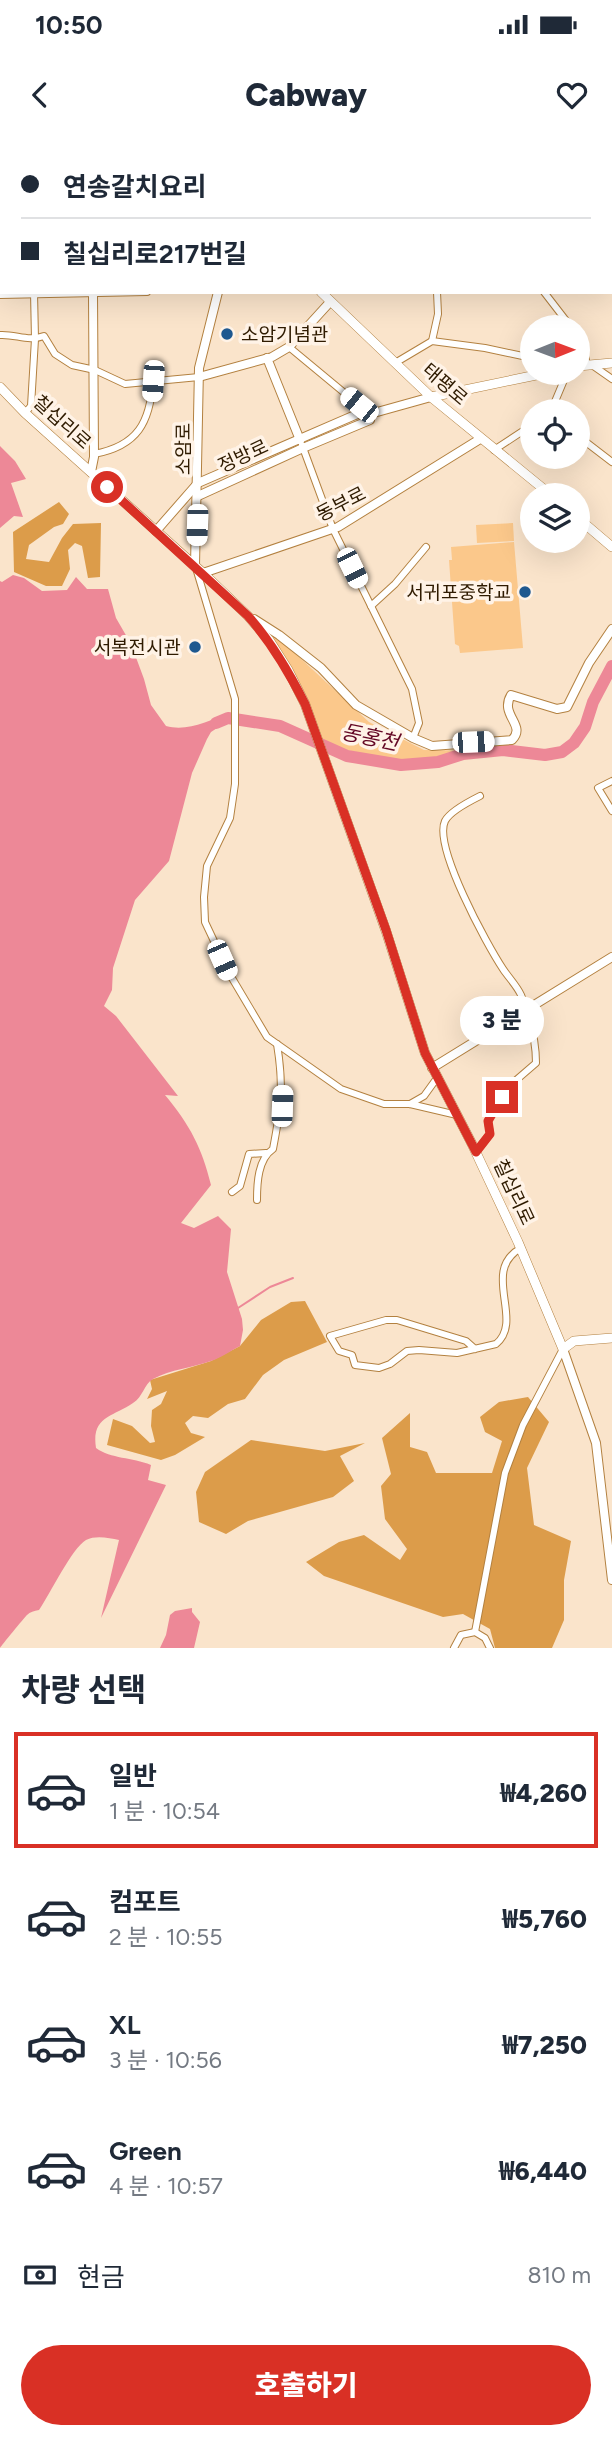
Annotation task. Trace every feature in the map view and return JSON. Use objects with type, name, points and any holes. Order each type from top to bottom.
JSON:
[{"type":"main road","name":"태평로","points":[[332,297],[431,397],[536,483]]},
{"type":"main road","points":[[590,365],[612,363]]},
{"type":"main road","name":"정방로","points":[[431,397],[520,378]]},
{"type":"main road","name":"칠십리로","points":[[0,387],[25,413],[248,616],[269,640],[288,670],[313,728],[386,930],[412,1015],[432,1068],[476,1152],[521,1248],[563,1349]]},
{"type":"main road","points":[[590,528],[612,547]]},
{"type":"main road","points":[[563,1349],[574,1341],[612,1338]]},
{"type":"street","points":[[25,413],[31,406],[35,339],[34,294]]},
{"type":"street","points":[[91,472],[94,454],[95,370],[93,294]]},
{"type":"street","name":"소암로","points":[[199,569],[199,377],[218,294]]},
{"type":"street","points":[[432,341],[438,314],[437,294]]},
{"type":"street","points":[[546,294],[562,315]]},
{"type":"street","points":[[0,335],[11,334],[30,340],[44,336],[55,354],[72,365],[95,370],[125,384],[199,377],[267,358],[289,347],[332,297]]},
{"type":"street","points":[[395,363],[432,341],[520,355]]},
{"type":"street","points":[[289,347],[366,413]]},
{"type":"street","points":[[267,358],[333,529],[412,689],[419,723],[413,738]]},
{"type":"street","points":[[590,368],[612,379]]},
{"type":"street","points":[[94,454],[120,445],[142,430],[151,403],[153,381]]},
{"type":"street","name":"정방로","points":[[198,496],[366,413],[431,397]]},
{"type":"street","points":[[494,450],[520,433]]},
{"type":"street","name":"동부로","points":[[199,569],[333,529],[352,520],[480,439]]},
{"type":"street","name":"정방로","points":[[198,483],[301,444]]},
{"type":"street","points":[[590,445],[612,462]]},
{"type":"street","points":[[156,531],[198,483]]},
{"type":"street","points":[[371,606],[396,583],[426,547]]},
{"type":"street","points":[[199,569],[235,699],[230,818],[206,866],[205,922],[229,973],[267,1037],[341,1089],[384,1104],[410,1104],[457,1115]]},
{"type":"street","points":[[248,616],[279,635],[321,668],[356,705],[432,746],[512,740],[517,729],[508,711],[511,695],[557,709],[567,707],[589,663],[612,629]]},
{"type":"street","points":[[612,781],[598,788],[612,811]]},
{"type":"street","points":[[476,1152],[490,1134],[488,1121],[506,1088],[536,1063],[536,1039],[521,994],[502,967],[458,886],[444,849],[444,823],[447,818],[480,796]]},
{"type":"street","points":[[432,1068],[612,957]]},
{"type":"street","points":[[232,1192],[240,1186],[249,1154],[266,1153],[273,1149],[282,1106],[282,1077],[277,1044]]},
{"type":"street","points":[[410,1104],[424,1096],[437,1078]]},
{"type":"street","points":[[257,1200],[258,1175],[266,1153]]},
{"type":"street","name":"칠십리로","points":[[475,1349],[496,1345],[504,1334],[502,1270],[509,1255],[521,1248]]},
{"type":"street","points":[[386,1320],[397,1320],[466,1341],[475,1349],[446,1354],[419,1350],[407,1352],[390,1364],[368,1368],[355,1365],[352,1355],[339,1350],[330,1336],[386,1320]]},
{"type":"street","points":[[475,1632],[495,1521],[509,1462],[523,1424],[563,1349]]},
{"type":"street","name":"칠십리로","points":[[563,1349],[596,1443],[612,1580]]},
{"type":"street","points":[[454,1648],[461,1635],[475,1632],[485,1638],[490,1648]]},
{"type":"shaded area","points":[[0,446],[15,461],[26,479],[11,483],[23,517],[14,516],[0,528]]},
{"type":"shaded area","points":[[59,502],[69,514],[63,524],[54,527],[29,545],[26,559],[49,562],[73,524],[101,523],[100,577],[88,578],[82,546],[75,543],[68,550],[70,569],[62,586],[46,586],[14,572],[13,532]]},
{"type":"shaded area","points":[[513,523],[514,541],[477,543],[476,525]]},
{"type":"shaded area","points":[[514,542],[523,648],[460,653],[459,646],[455,644],[449,560],[452,560],[451,547]]},
{"type":"shaded area","points":[[13,575],[24,578],[42,591],[67,590],[76,577],[87,589],[108,589],[116,618],[131,644],[151,705],[166,726],[190,727],[228,713],[231,719],[211,732],[207,739],[192,773],[169,861],[135,900],[113,968],[112,990],[104,1006],[116,1016],[178,1096],[165,1095],[194,1137],[211,1185],[181,1223],[194,1228],[218,1216],[231,1229],[227,1272],[243,1330],[240,1346],[215,1360],[153,1379],[136,1400],[105,1419],[97,1429],[96,1448],[108,1454],[151,1465],[148,1480],[166,1485],[101,1618],[119,1540],[98,1537],[90,1538],[80,1545],[39,1610],[27,1615],[0,1648],[0,581]]},
{"type":"shaded area","points":[[269,629],[369,722],[424,750],[495,751],[405,762],[322,745]]},
{"type":"shaded area","points":[[305,1301],[327,1342],[284,1360],[263,1375],[245,1399],[228,1404],[208,1418],[193,1416],[185,1423],[191,1433],[205,1437],[161,1460],[107,1445],[113,1419],[132,1426],[150,1443],[155,1442],[151,1426],[152,1410],[161,1404],[167,1391],[147,1399],[152,1389],[150,1380],[211,1361],[240,1346],[261,1320],[291,1302]]},
{"type":"shaded area","points":[[528,1397],[549,1422],[527,1468],[534,1525],[571,1541],[564,1580],[564,1620],[552,1648],[495,1648],[490,1629],[463,1614],[443,1617],[324,1576],[306,1562],[339,1542],[364,1535],[400,1560],[407,1549],[385,1519],[381,1486],[391,1474],[382,1438],[410,1413],[410,1447],[427,1452],[436,1473],[492,1473],[502,1441],[485,1432],[480,1417],[499,1402]]},
{"type":"shaded area","points":[[251,1440],[325,1451],[365,1443],[340,1456],[354,1481],[333,1497],[248,1521],[226,1534],[199,1522],[196,1492],[205,1472]]},
{"type":"shaded area","points":[[192,1608],[200,1622],[194,1648],[160,1648],[170,1615],[175,1611]]},
{"type":"waterway","name":"동홍천","points":[[216,723],[228,718],[280,726],[347,756],[401,765],[438,762],[463,754],[503,750],[545,755],[562,752],[574,743],[585,727],[593,702],[612,666]]},
{"type":"waterway","points":[[238,1308],[270,1287],[293,1278]]},
{"type":"place","name":"소암기념관","points":[[227,334]]},
{"type":"place","name":"서귀포중학교","points":[[525,592]]},
{"type":"place","name":"서복전시관","points":[[195,647]]},
{"type":"route","points":[[107,487],[248,616],[269,640],[288,670],[305,704],[386,930],[425,1053],[476,1152],[490,1134],[488,1121],[502,1097]]}]
